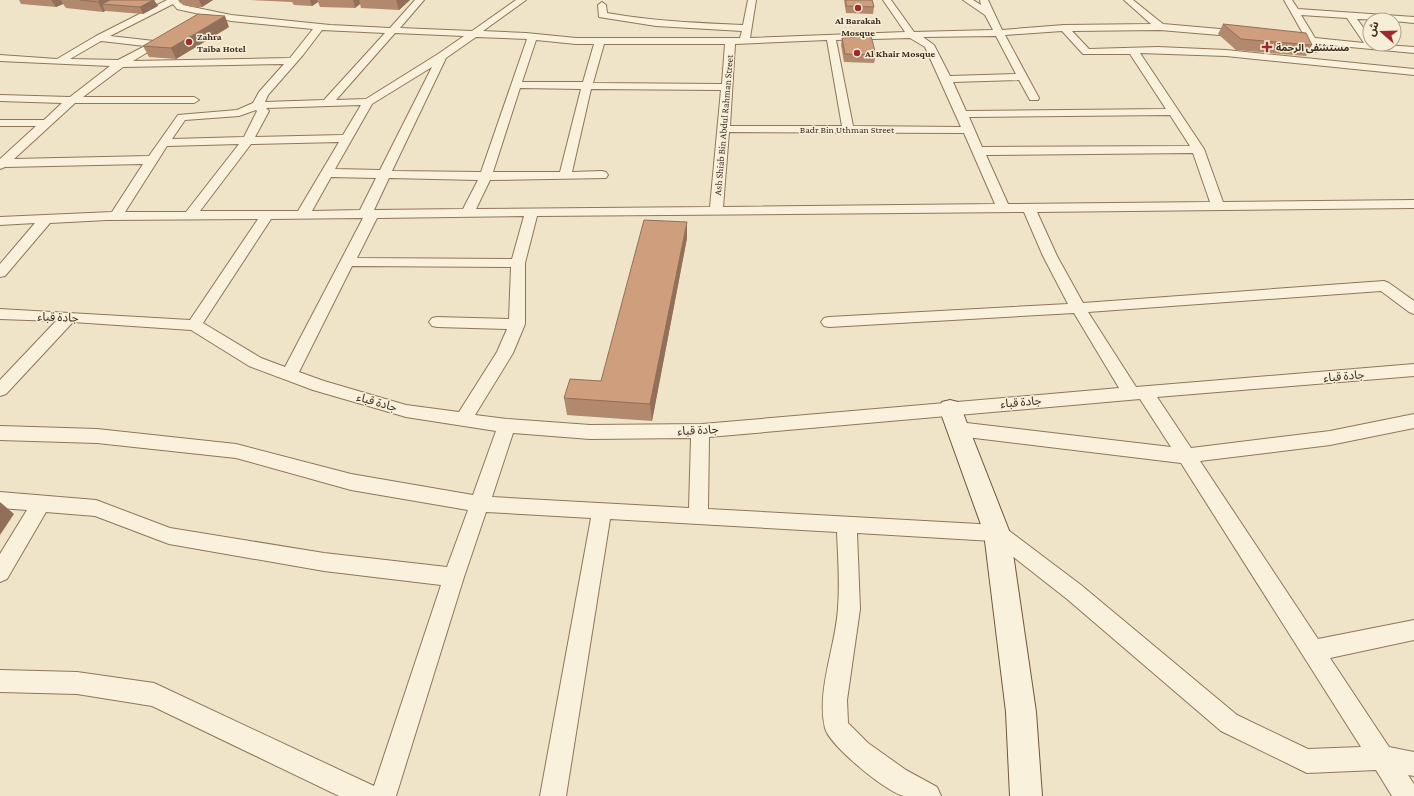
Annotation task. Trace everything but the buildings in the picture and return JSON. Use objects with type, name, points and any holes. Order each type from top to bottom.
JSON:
[{"type":"main road","points":[[954,419],[997,533],[1021,712],[1026,796]]},
{"type":"street","points":[[59,62],[99,38],[174,0],[180,7],[209,14],[319,27],[532,37],[576,41],[730,41],[911,34],[981,34],[1064,28],[1160,27],[1252,35]]},
{"type":"street","points":[[327,103],[420,0]]},
{"type":"street","points":[[303,214],[368,102],[442,56],[522,0]]},
{"type":"street","points":[[745,40],[752,0]]},
{"type":"street","points":[[887,0],[911,34],[929,44],[979,151],[1003,207]]},
{"type":"street","points":[[968,0],[989,13]]},
{"type":"street","points":[[984,0],[989,13],[1034,98]]},
{"type":"street","points":[[1128,0],[1160,27]]},
{"type":"street","points":[[1288,0],[1324,63]]},
{"type":"street","points":[[602,6],[602,15],[624,19],[662,24],[747,28]]},
{"type":"street","points":[[1295,12],[1414,20]]},
{"type":"street","points":[[195,22],[209,14]]},
{"type":"street","points":[[1350,15],[1362,32]]},
{"type":"street","points":[[258,105],[263,94],[319,27]]},
{"type":"street","points":[[1064,28],[1086,52],[1158,50],[1226,53],[1414,72]]},
{"type":"street","points":[[1199,30],[1226,53]]},
{"type":"street","points":[[1,164],[72,100],[121,63],[175,33]]},
{"type":"street","points":[[468,213],[486,176],[532,37]]},
{"type":"street","points":[[831,37],[848,129]]},
{"type":"street","points":[[99,38],[155,44]]},
{"type":"street","points":[[1282,38],[1362,46]]},
{"type":"street","points":[[565,175],[587,85],[600,41]]},
{"type":"street","name":"Ash Shiab Bin Abdul Rahman Street","points":[[716,210],[728,87],[730,41]]},
{"type":"street","points":[[1402,49],[1414,50]]},
{"type":"street","points":[[1133,51],[1198,149],[1218,205]]},
{"type":"street","points":[[288,375],[348,262],[384,175],[442,56]]},
{"type":"street","points":[[0,58],[59,62],[167,64],[292,61]]},
{"type":"street","points":[[946,79],[1023,77]]},
{"type":"street","points":[[515,85],[728,87]]},
{"type":"street","points":[[0,98],[72,100],[194,100]]},
{"type":"street","points":[[116,216],[182,117],[239,113],[258,105],[368,102]]},
{"type":"street","points":[[190,215],[247,142],[263,111],[258,105]]},
{"type":"street","points":[[962,114],[1173,112]]},
{"type":"street","points":[[0,123],[46,123]]},
{"type":"street","name":"Badr Bin Uthman Street","points":[[724,129],[969,130]]},
{"type":"street","points":[[164,143],[247,142],[347,138]]},
{"type":"street","points":[[979,151],[1198,149]]},
{"type":"street","points":[[1,164],[152,160]]},
{"type":"street","points":[[326,173],[486,176],[602,174]]},
{"type":"street","points":[[0,221],[116,216],[190,215],[267,216],[303,214],[1028,206],[1414,204]]},
{"type":"street","points":[[1028,206],[1050,256],[1078,308],[1138,393],[1186,456],[1407,796]]},
{"type":"street","points":[[463,420],[505,353],[517,324],[518,262],[532,212]]},
{"type":"street","points":[[194,325],[267,216]]},
{"type":"street","points":[[0,273],[46,220]]},
{"type":"street","points":[[0,256],[15,256]]},
{"type":"street","points":[[348,262],[518,262]]},
{"type":"street","points":[[829,322],[1078,308],[1384,286],[1414,309]]},
{"type":"street","name":"جادة قباء","points":[[0,314],[194,325],[255,362],[320,386],[406,411],[507,426],[590,432],[700,431],[954,419],[1138,393],[1414,370]]},
{"type":"street","points":[[2,386],[69,317]]},
{"type":"street","points":[[437,322],[517,324]]},
{"type":"street","points":[[954,419],[1186,456],[1330,438],[1414,421]]},
{"type":"street","points":[[383,796],[454,577],[507,426]]},
{"type":"street","points":[[698,517],[700,431]]},
{"type":"street","points":[[0,433],[97,436],[236,451],[351,482],[480,504],[997,533],[1074,592],[1229,723],[1306,761],[1383,758],[1414,764]]},
{"type":"street","points":[[0,500],[96,508],[169,536],[324,562],[454,577]]},
{"type":"street","points":[[0,573],[41,503]]},
{"type":"street","points":[[553,796],[602,511]]},
{"type":"street","points":[[848,525],[848,609],[835,700],[838,728],[859,752],[897,779],[928,796]]},
{"type":"street","points":[[1313,651],[1414,630]]},
{"type":"street","points":[[0,681],[77,683],[154,695],[367,796]]},
{"type":"place","name":"Al Barakah Mosque","points":[[858,8]]},
{"type":"place","name":"Zahra Taiba Hotel","points":[[189,42]]},
{"type":"place","name":"مستشفى الرحمة","points":[[1267,47]]},
{"type":"place","name":"Al Khair Mosque","points":[[857,53]]}]
